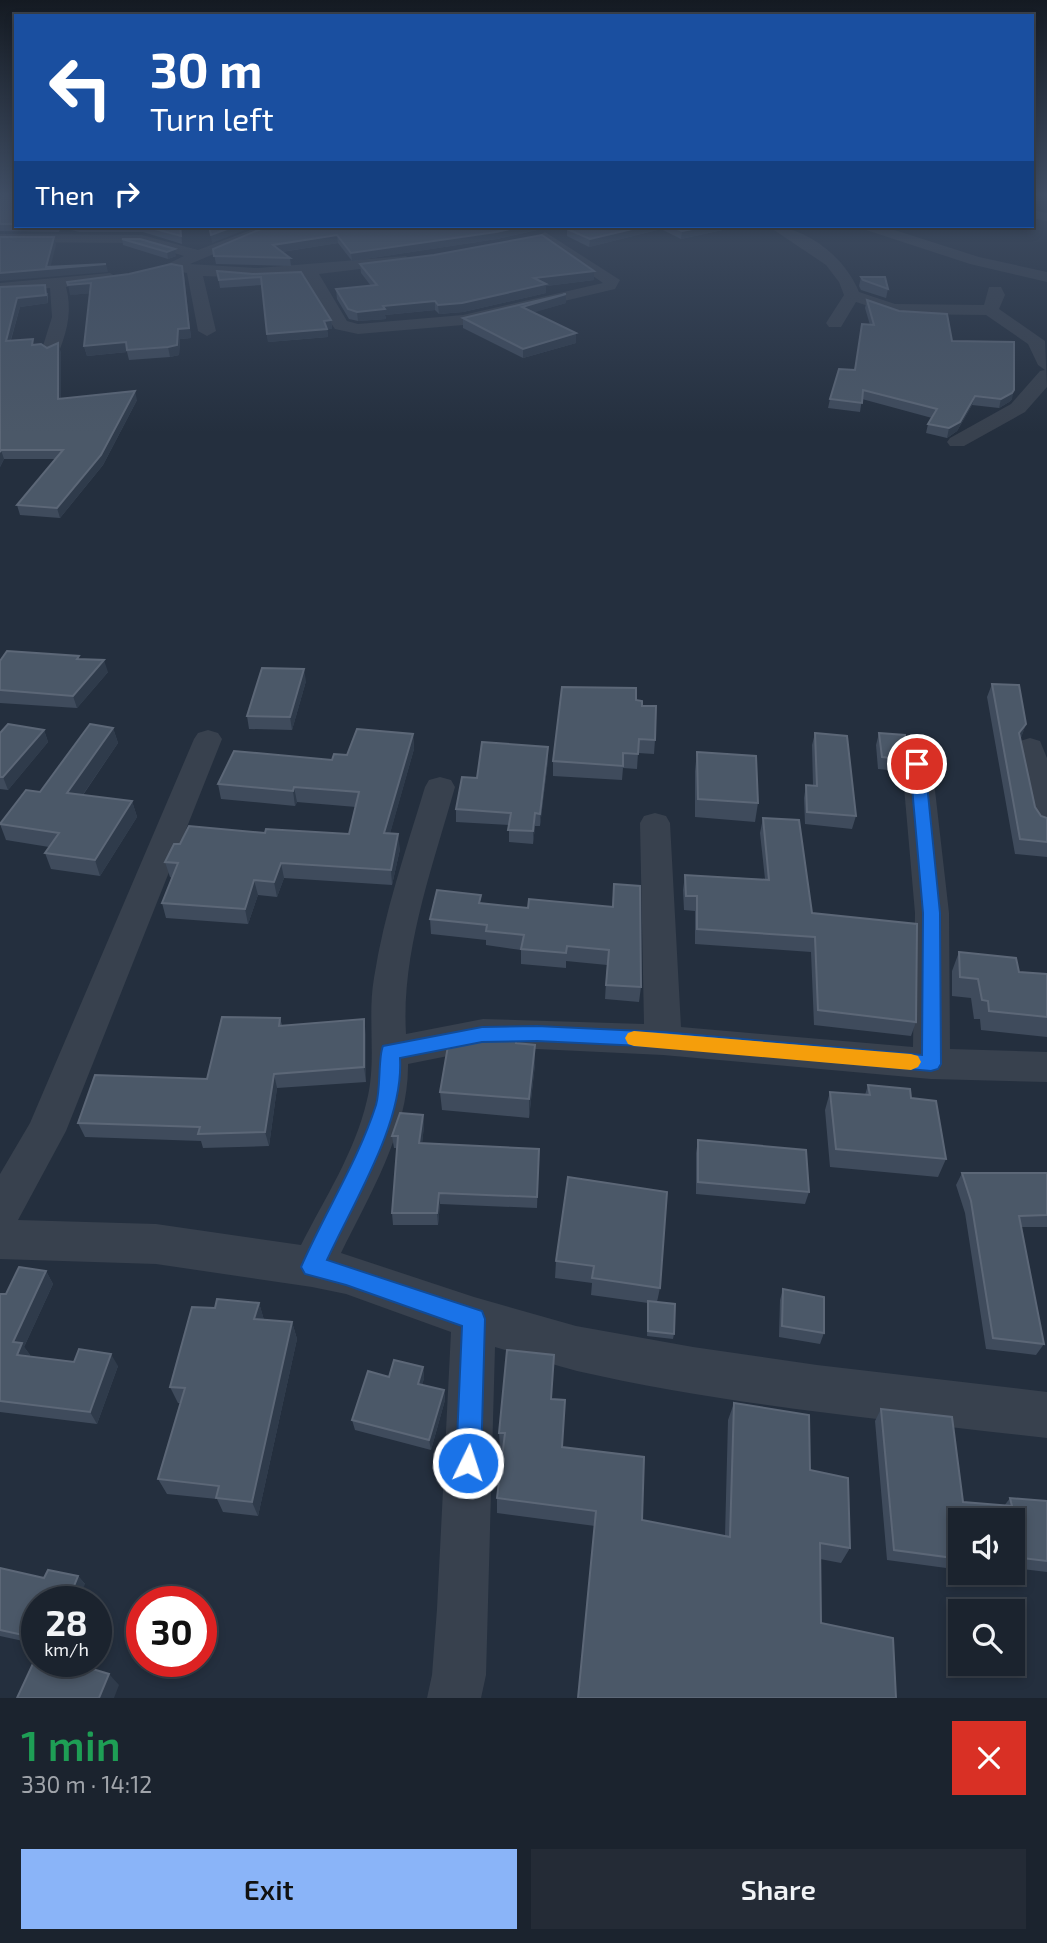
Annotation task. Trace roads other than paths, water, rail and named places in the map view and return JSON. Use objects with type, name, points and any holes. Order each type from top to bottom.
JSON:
[{"type":"street","points":[[198,274],[206,331]]},
{"type":"street","points":[[311,274],[325,302],[341,325],[358,329],[463,320],[608,286],[612,280],[606,274]]},
{"type":"street","points":[[839,274],[852,295],[893,309],[990,310],[1036,341],[1047,365]]},
{"type":"street","points":[[990,274],[997,295],[990,310]]},
{"type":"street","points":[[0,288],[132,275]]},
{"type":"street","points":[[51,349],[61,325],[62,302],[57,284]]},
{"type":"street","points":[[835,323],[852,295]]},
{"type":"street","points":[[957,442],[1018,408],[1047,375]]},
{"type":"street","points":[[0,1212],[46,1131],[208,739]]},
{"type":"street","points":[[1030,747],[1047,821]]},
{"type":"street","points":[[917,764],[932,913],[931,1064]]},
{"type":"street","points":[[312,1267],[366,1154],[386,1103],[391,1076],[388,1008],[402,923],[440,787]]},
{"type":"street","points":[[655,823],[663,1040]]},
{"type":"street","points":[[390,1052],[482,1034],[537,1034],[663,1040],[931,1064],[1047,1068]]},
{"type":"street","points":[[0,1239],[156,1244],[312,1267],[346,1274],[474,1319],[576,1348],[693,1370],[817,1388],[1047,1415]]},
{"type":"street","points":[[454,1698],[459,1675],[463,1609],[474,1319]]}]
